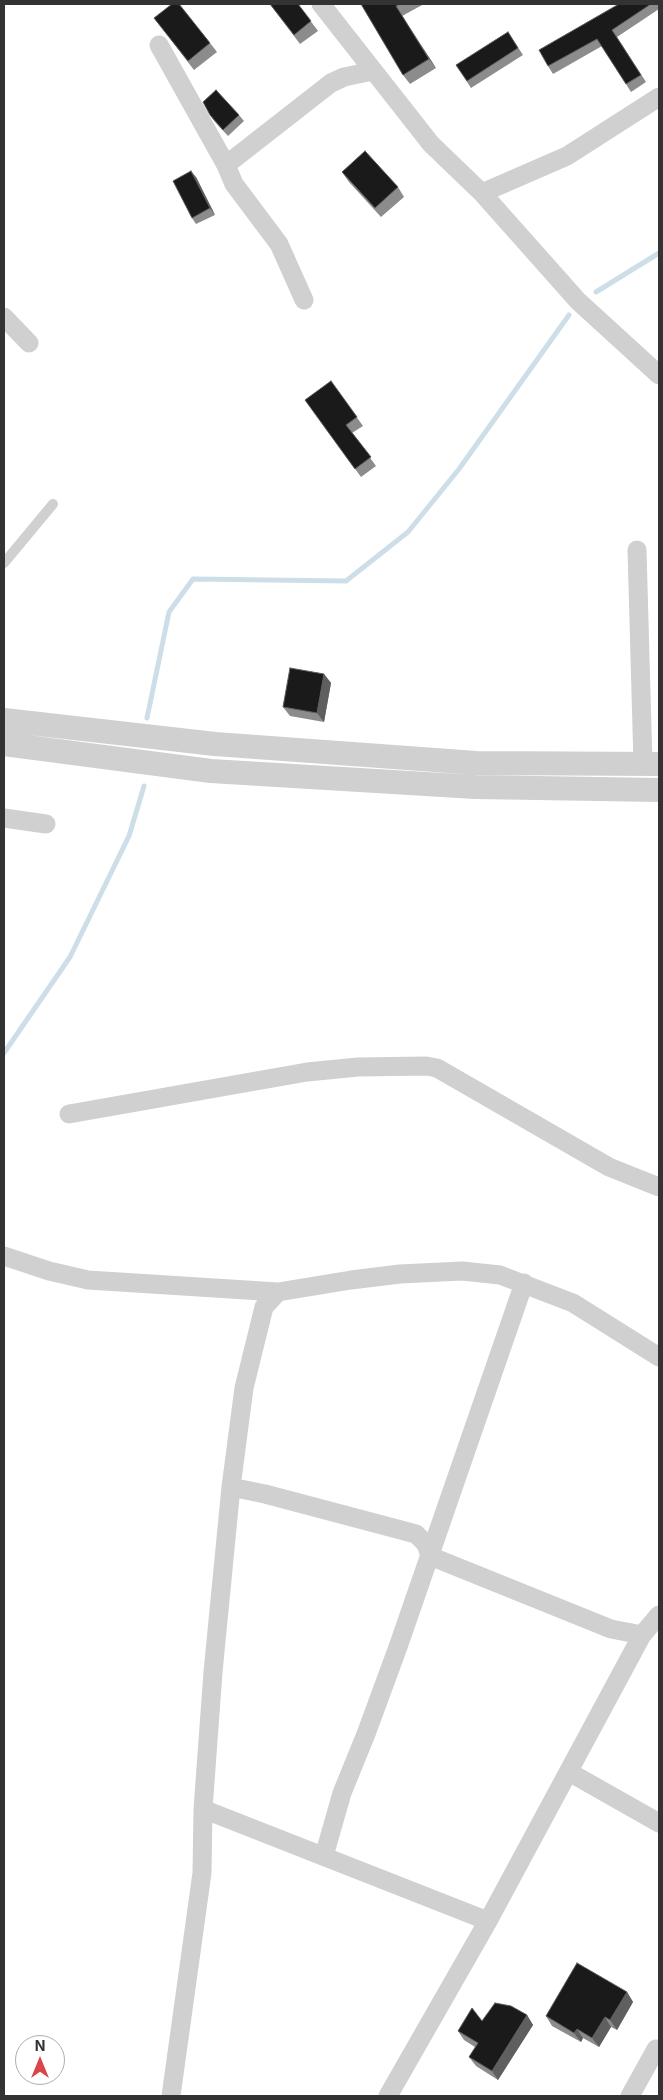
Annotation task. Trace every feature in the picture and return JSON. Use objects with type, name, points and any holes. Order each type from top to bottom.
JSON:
[{"type":"street","points":[[321,4],[422,135],[482,193],[578,301],[659,375]]},
{"type":"street","points":[[159,45],[226,165],[234,184],[279,244],[304,300]]},
{"type":"street","points":[[226,165],[331,83],[344,77],[373,71]]},
{"type":"street","points":[[482,193],[567,156],[659,97]]},
{"type":"street","points":[[4,316],[30,343]]},
{"type":"street","points":[[4,720],[214,744],[476,763],[651,764],[637,550]]},
{"type":"street","points":[[4,744],[211,771],[475,787],[659,790]]},
{"type":"street","points":[[4,818],[46,824]]},
{"type":"street","points":[[69,1114],[307,1072],[367,1067],[426,1066],[437,1068],[609,1167],[659,1187]]},
{"type":"street","points":[[4,1256],[50,1271],[88,1280],[278,1292],[400,1274],[444,1272],[500,1275],[573,1304],[659,1357]]},
{"type":"street","points":[[324,1856],[342,1792],[366,1734],[430,1556],[524,1283]]},
{"type":"street","points":[[172,2096],[202,1873],[203,1809],[213,1672],[231,1487],[244,1388],[264,1307],[278,1292]]},
{"type":"street","points":[[231,1487],[265,1494],[416,1534],[426,1544],[430,1556],[611,1629],[642,1635]]},
{"type":"street","points":[[388,2096],[488,1921],[642,1635],[659,1615]]},
{"type":"street","points":[[569,1772],[659,1823]]},
{"type":"street","points":[[203,1809],[488,1921]]},
{"type":"street","points":[[630,2096],[658,2047]]},
{"type":"lane","points":[[4,563],[53,504]]},
{"type":"building","points":[[172,4],[179,4],[210,43],[188,61],[154,18]]},
{"type":"building","points":[[270,4],[298,4],[311,21],[294,35]]},
{"type":"building","points":[[361,4],[400,4],[396,6],[429,59],[403,75]]},
{"type":"building","points":[[619,4],[651,4],[612,30],[641,75],[626,84],[597,39],[548,66],[539,50]]},
{"type":"building","points":[[508,32],[518,48],[467,81],[456,65]]},
{"type":"building","points":[[216,90],[239,115],[223,130],[210,115],[203,102]]},
{"type":"building","points":[[365,151],[398,187],[375,208],[342,172]]},
{"type":"building","points":[[191,171],[210,208],[192,218],[173,181]]},
{"type":"building","points":[[331,381],[357,417],[346,425],[371,457],[355,469],[305,400]]},
{"type":"building","points":[[290,668],[324,674],[317,713],[283,707]]},
{"type":"building","points":[[577,1963],[627,1992],[610,2020],[605,2017],[592,2038],[577,2029],[574,2033],[546,2016]]},
{"type":"building","points":[[495,2003],[511,2006],[527,2015],[492,2071],[469,2057],[478,2043],[458,2031],[472,2008],[482,2021]]},
{"type":"waterway","points":[[596,292],[659,253]]},
{"type":"waterway","points":[[147,718],[169,612],[193,579],[346,581],[408,532],[459,469],[569,315]]},
{"type":"waterway","points":[[4,1053],[70,957],[129,836],[144,786]]}]
